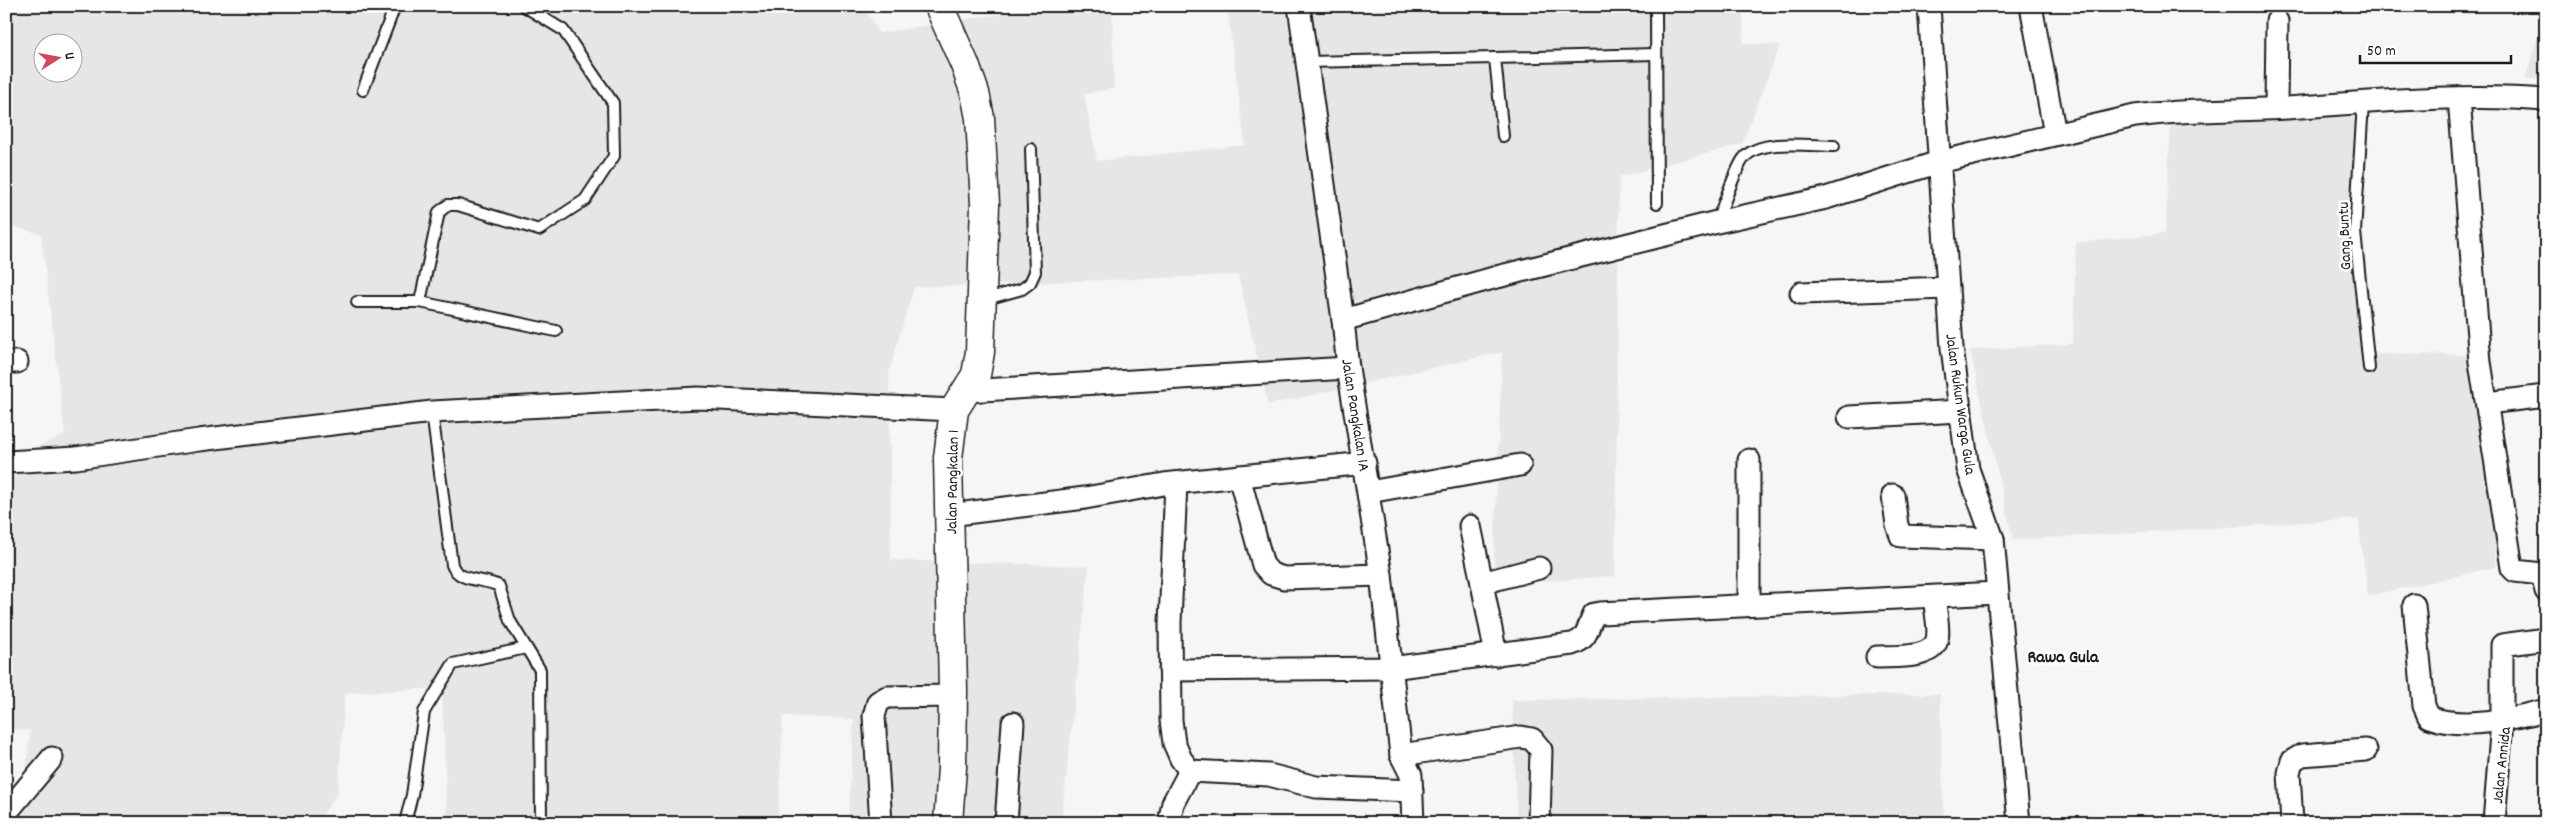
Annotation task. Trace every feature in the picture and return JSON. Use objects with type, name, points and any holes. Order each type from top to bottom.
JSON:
[{"type":"main road","name":"Jalan Pangkalan 1","points":[[939,6],[975,93],[980,118],[985,204],[980,352],[976,375],[960,401],[948,458],[953,696],[952,768],[948,823]]},
{"type":"street","name":"Jalan Pangkalan 1A","points":[[1299,6],[1348,368],[1365,464],[1381,575],[1401,755],[1411,775],[1413,823]]},
{"type":"street","name":"Jalan Rukun Warga Gula","points":[[1929,6],[1952,348],[1968,469],[1992,539],[2019,823]]},
{"type":"street","points":[[2031,6],[2055,134]]},
{"type":"street","points":[[2276,21],[2276,108]]},
{"type":"street","points":[[1343,320],[1498,277],[1717,222],[1826,198],[1939,162],[2055,134],[2167,111],[2276,108],[2459,98],[2514,97],[2546,100]]},
{"type":"street","points":[[2459,98],[2480,362],[2512,568],[2515,571],[2542,574],[2546,591]]},
{"type":"street","points":[[1801,293],[1948,288]]},
{"type":"street","points":[[6,462],[76,458],[198,440],[432,412],[698,398],[960,401],[1348,368]]},
{"type":"street","points":[[2487,403],[2546,396]]},
{"type":"street","points":[[1849,417],[1960,411]]},
{"type":"street","points":[[1748,460],[1749,604]]},
{"type":"street","points":[[949,515],[1085,498],[1176,483],[1365,464]]},
{"type":"street","points":[[1369,492],[1520,465]]},
{"type":"street","points":[[1239,476],[1260,558],[1270,574],[1284,578],[1381,575]]},
{"type":"street","points":[[1176,483],[1170,623],[1170,670],[1171,720],[1174,742],[1180,760],[1190,771],[1269,775],[1316,787],[1412,791]]},
{"type":"street","points":[[1893,494],[1898,531],[1901,536],[1992,539]]},
{"type":"street","points":[[1470,526],[1496,655]]},
{"type":"street","points":[[1482,583],[1539,568]]},
{"type":"street","points":[[1170,670],[1391,668],[1496,655],[1580,641],[1587,635],[1594,614],[1600,613],[1997,593]]},
{"type":"street","points":[[1877,657],[1920,654],[1932,649],[1937,640],[1935,600]]},
{"type":"street","points":[[2414,605],[2424,706],[2429,718],[2442,722],[2502,721],[2502,645],[2546,639]]},
{"type":"street","points":[[881,823],[874,716],[878,702],[886,697],[953,696]]},
{"type":"street","name":"Jalan Annida","points":[[2494,823],[2502,721],[2546,710]]},
{"type":"street","points":[[1006,823],[1013,723]]},
{"type":"street","points":[[1401,755],[1520,737],[1532,739],[1540,750],[1539,823]]},
{"type":"street","points":[[2292,823],[2289,773],[2292,761],[2302,756],[2366,750]]},
{"type":"street","points":[[6,813],[52,758]]},
{"type":"street","points":[[1169,823],[1173,803],[1190,771]]},
{"type":"lane","points":[[362,90],[395,6]]},
{"type":"lane","points":[[420,302],[439,212],[448,205],[458,205],[539,230],[585,200],[614,156],[613,103],[564,30],[524,6]]},
{"type":"lane","points":[[1656,6],[1657,203]]},
{"type":"lane","points":[[1306,62],[1656,54]]},
{"type":"lane","points":[[1495,58],[1503,136]]},
{"type":"lane","name":"Gang Buntu","points":[[2363,103],[2355,232],[2369,368]]},
{"type":"lane","points":[[1717,222],[1744,158],[1754,150],[1765,146],[1834,146]]},
{"type":"lane","points":[[982,300],[1022,289],[1030,284],[1034,272],[1031,149]]},
{"type":"lane","points":[[357,302],[420,302],[556,330]]},
{"type":"lane","points":[[432,412],[452,566],[460,576],[499,586],[510,622],[540,670],[542,823]]},
{"type":"lane","points":[[405,823],[412,795],[424,712],[452,664],[526,648]]},
{"type":"shaded area","points":[[6,6],[863,6],[879,33],[1052,6],[1112,6],[1114,88],[1084,94],[1097,161],[1245,145],[1227,6],[1743,6],[1743,43],[1780,45],[1742,144],[1619,177],[1615,576],[1493,585],[1502,352],[1268,405],[1238,275],[914,287],[889,372],[891,560],[1089,566],[1061,823],[848,823],[854,719],[783,716],[778,823],[447,823],[442,688],[345,693],[338,792],[317,823],[20,823],[30,731],[6,728],[6,456],[11,457],[65,435],[41,234],[6,225]]},
{"type":"shaded area","points":[[2546,10],[2546,79],[2525,79]]},
{"type":"shaded area","points":[[2357,117],[2365,354],[2484,355],[2496,567],[2368,596],[2358,519],[2013,540],[1970,350],[2073,344],[2076,243],[2165,233],[2171,122]]},
{"type":"shaded area","points":[[1940,694],[1944,823],[1517,823],[1512,700]]},
{"type":"district","name":"Rawa Gula","points":[[2063,656]]}]
